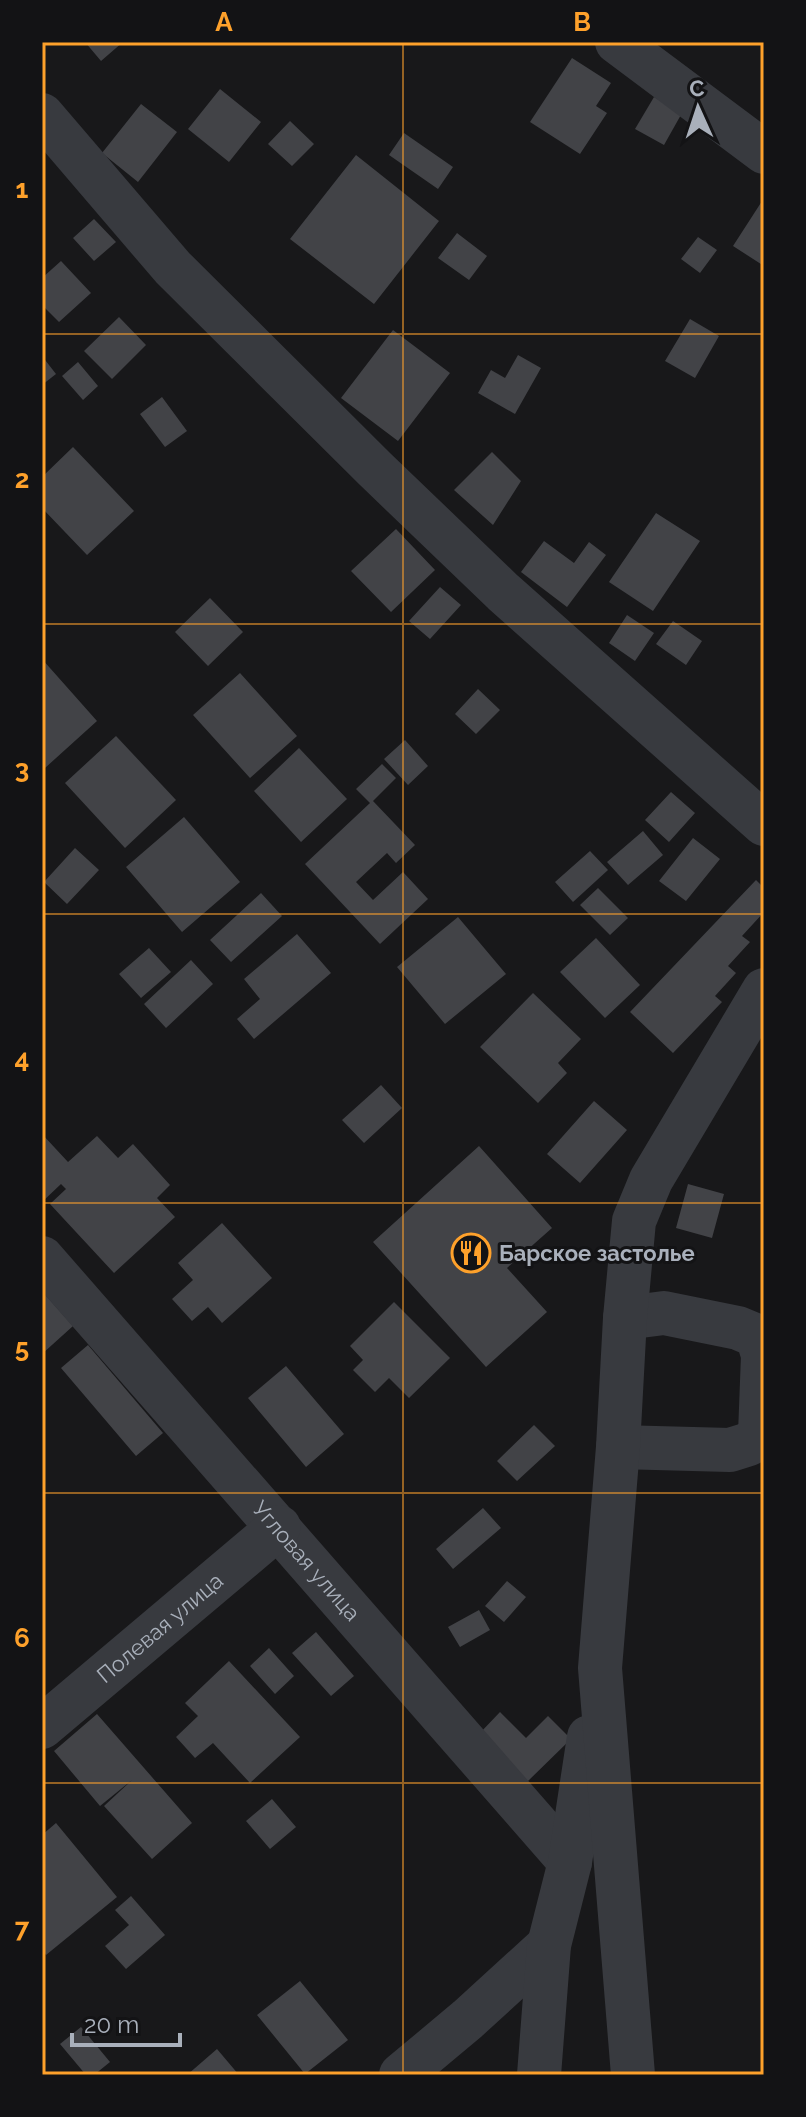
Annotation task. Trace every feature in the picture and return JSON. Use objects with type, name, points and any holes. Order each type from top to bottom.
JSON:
[{"type":"street","points":[[617,42],[764,152]]},
{"type":"street","points":[[42,115],[173,268],[375,469],[503,592],[764,824]]},
{"type":"street","points":[[539,2075],[549,1945],[570,1862],[600,1668],[634,1221],[651,1180],[764,990]]},
{"type":"street","name":"Угловая улица","points":[[42,1258],[570,1862]]},
{"type":"street","points":[[618,1447],[730,1450],[749,1444],[760,1434],[763,1355],[757,1336],[738,1328],[664,1313],[625,1318]]},
{"type":"street","name":"Полевая улица","points":[[42,1727],[279,1527]]},
{"type":"street","points":[[600,1668],[633,2075]]},
{"type":"street","points":[[401,2075],[549,1945]]},
{"type":"building","points":[[85,42],[123,42],[101,61]]},
{"type":"building","points":[[572,58],[611,83],[596,106],[607,113],[580,154],[530,122]]},
{"type":"building","points":[[220,89],[261,122],[229,162],[188,129]]},
{"type":"building","points":[[654,97],[682,113],[664,145],[635,129]]},
{"type":"building","points":[[141,104],[177,132],[138,182],[102,153]]},
{"type":"building","points":[[290,121],[314,144],[292,166],[268,144]]},
{"type":"building","points":[[404,133],[453,167],[438,189],[389,155]]},
{"type":"building","points":[[356,155],[439,221],[374,304],[290,239]]},
{"type":"building","points":[[764,198],[764,266],[733,246]]},
{"type":"building","points":[[94,219],[116,242],[94,261],[73,238]]},
{"type":"building","points":[[457,233],[487,256],[469,280],[438,258]]},
{"type":"building","points":[[698,237],[717,250],[700,273],[681,259]]},
{"type":"building","points":[[61,261],[91,293],[59,322],[42,305],[42,278]]},
{"type":"building","points":[[119,317],[146,345],[112,379],[84,351]]},
{"type":"building","points":[[690,319],[719,336],[695,378],[665,361]]},
{"type":"building","points":[[393,330],[450,373],[398,441],[341,398]]},
{"type":"building","points":[[518,355],[541,368],[515,414],[478,393],[491,370],[505,378]]},
{"type":"building","points":[[42,356],[56,374],[42,385]]},
{"type":"building","points":[[78,362],[98,386],[83,400],[62,376]]},
{"type":"building","points":[[162,397],[187,431],[165,447],[140,414]]},
{"type":"building","points":[[73,447],[134,511],[87,555],[42,508],[42,477]]},
{"type":"building","points":[[492,452],[521,481],[493,525],[454,490]]},
{"type":"building","points":[[656,513],[700,541],[653,611],[609,582]]},
{"type":"building","points":[[396,529],[435,570],[391,612],[351,571]]},
{"type":"building","points":[[544,541],[574,563],[589,542],[606,555],[567,607],[521,572]]},
{"type":"building","points":[[440,587],[461,605],[430,639],[409,621]]},
{"type":"building","points":[[210,598],[243,632],[208,666],[175,632]]},
{"type":"building","points":[[627,615],[654,633],[635,661],[609,643]]},
{"type":"building","points":[[673,621],[702,641],[686,665],[656,644]]},
{"type":"building","points":[[42,659],[97,721],[45,768],[42,764]]},
{"type":"building","points":[[240,673],[297,736],[250,778],[193,715]]},
{"type":"building","points":[[478,689],[500,710],[476,734],[455,714]]},
{"type":"building","points":[[116,736],[176,800],[125,848],[65,783]]},
{"type":"building","points":[[405,740],[428,766],[408,785],[384,759]]},
{"type":"building","points":[[299,748],[347,799],[301,842],[254,791]]},
{"type":"building","points":[[382,764],[396,778],[373,801],[415,845],[396,863],[387,853],[356,882],[373,900],[403,872],[428,899],[380,944],[305,864],[370,803],[356,789]]},
{"type":"building","points":[[671,792],[695,813],[669,842],[645,820]]},
{"type":"building","points":[[184,817],[240,882],[182,932],[126,867]]},
{"type":"building","points":[[643,831],[663,855],[628,885],[607,862]]},
{"type":"building","points":[[693,838],[720,859],[686,901],[659,881]]},
{"type":"building","points":[[75,848],[99,870],[67,904],[44,882]]},
{"type":"building","points":[[590,851],[608,870],[573,902],[555,882]]},
{"type":"building","points":[[756,880],[764,888],[764,912],[742,936],[750,942],[728,966],[736,973],[715,996],[722,1002],[673,1053],[630,1012]]},
{"type":"building","points":[[598,888],[628,918],[610,935],[580,905]]},
{"type":"building","points":[[261,893],[282,916],[231,962],[210,940]]},
{"type":"building","points":[[458,917],[506,974],[445,1024],[397,967]]},
{"type":"building","points":[[297,934],[331,973],[254,1039],[237,1019],[260,999],[244,979]]},
{"type":"building","points":[[596,938],[640,985],[605,1018],[560,972]]},
{"type":"building","points":[[149,948],[171,972],[141,998],[119,974]]},
{"type":"building","points":[[191,960],[213,984],[166,1028],[144,1004]]},
{"type":"building","points":[[533,993],[581,1039],[558,1063],[567,1073],[538,1103],[480,1047]]},
{"type":"building","points":[[381,1085],[402,1108],[364,1143],[342,1120]]},
{"type":"building","points":[[594,1101],[627,1130],[580,1183],[547,1154]]},
{"type":"building","points":[[42,1134],[68,1162],[97,1136],[118,1158],[133,1144],[170,1185],[157,1198],[175,1217],[114,1273],[50,1204],[66,1189],[61,1184],[42,1202]]},
{"type":"building","points":[[479,1146],[552,1228],[507,1268],[547,1312],[486,1367],[373,1242]]},
{"type":"building","points":[[688,1184],[724,1194],[712,1238],[676,1228]]},
{"type":"building","points":[[222,1223],[272,1278],[222,1323],[208,1307],[192,1321],[172,1299],[193,1280],[178,1263]]},
{"type":"building","points":[[42,1291],[73,1326],[42,1354]]},
{"type":"building","points":[[394,1302],[450,1358],[409,1398],[389,1378],[375,1392],[353,1370],[363,1360],[350,1346]]},
{"type":"building","points":[[88,1345],[163,1433],[136,1456],[61,1368]]},
{"type":"building","points":[[286,1366],[344,1434],[306,1467],[248,1398]]},
{"type":"building","points":[[534,1425],[555,1446],[517,1481],[497,1461]]},
{"type":"building","points":[[483,1508],[501,1528],[453,1569],[436,1549]]},
{"type":"building","points":[[507,1581],[526,1597],[504,1622],[485,1606]]},
{"type":"building","points":[[479,1610],[490,1630],[460,1647],[448,1627]]},
{"type":"building","points":[[316,1632],[354,1676],[331,1696],[292,1653]]},
{"type":"building","points":[[269,1648],[294,1676],[275,1694],[250,1666]]},
{"type":"building","points":[[229,1661],[300,1737],[250,1783],[213,1743],[195,1758],[176,1737],[198,1716],[185,1703]]},
{"type":"building","points":[[500,1712],[526,1738],[548,1716],[571,1739],[527,1782],[479,1734]]},
{"type":"building","points":[[97,1714],[192,1823],[152,1859],[104,1806],[132,1780],[100,1806],[54,1751]]},
{"type":"building","points":[[272,1799],[296,1827],[270,1849],[246,1821]]},
{"type":"building","points":[[56,1823],[117,1897],[46,1955],[42,1950],[42,1835]]},
{"type":"building","points":[[131,1896],[165,1935],[126,1969],[105,1946],[129,1925],[115,1910]]},
{"type":"building","points":[[300,1981],[348,2040],[305,2074],[257,2015]]},
{"type":"building","points":[[81,2027],[110,2062],[94,2075],[86,2075],[60,2044]]},
{"type":"building","points":[[217,2049],[239,2075],[187,2075]]},
{"type":"place","name":"Барское застолье","points":[[471,1253]]}]
